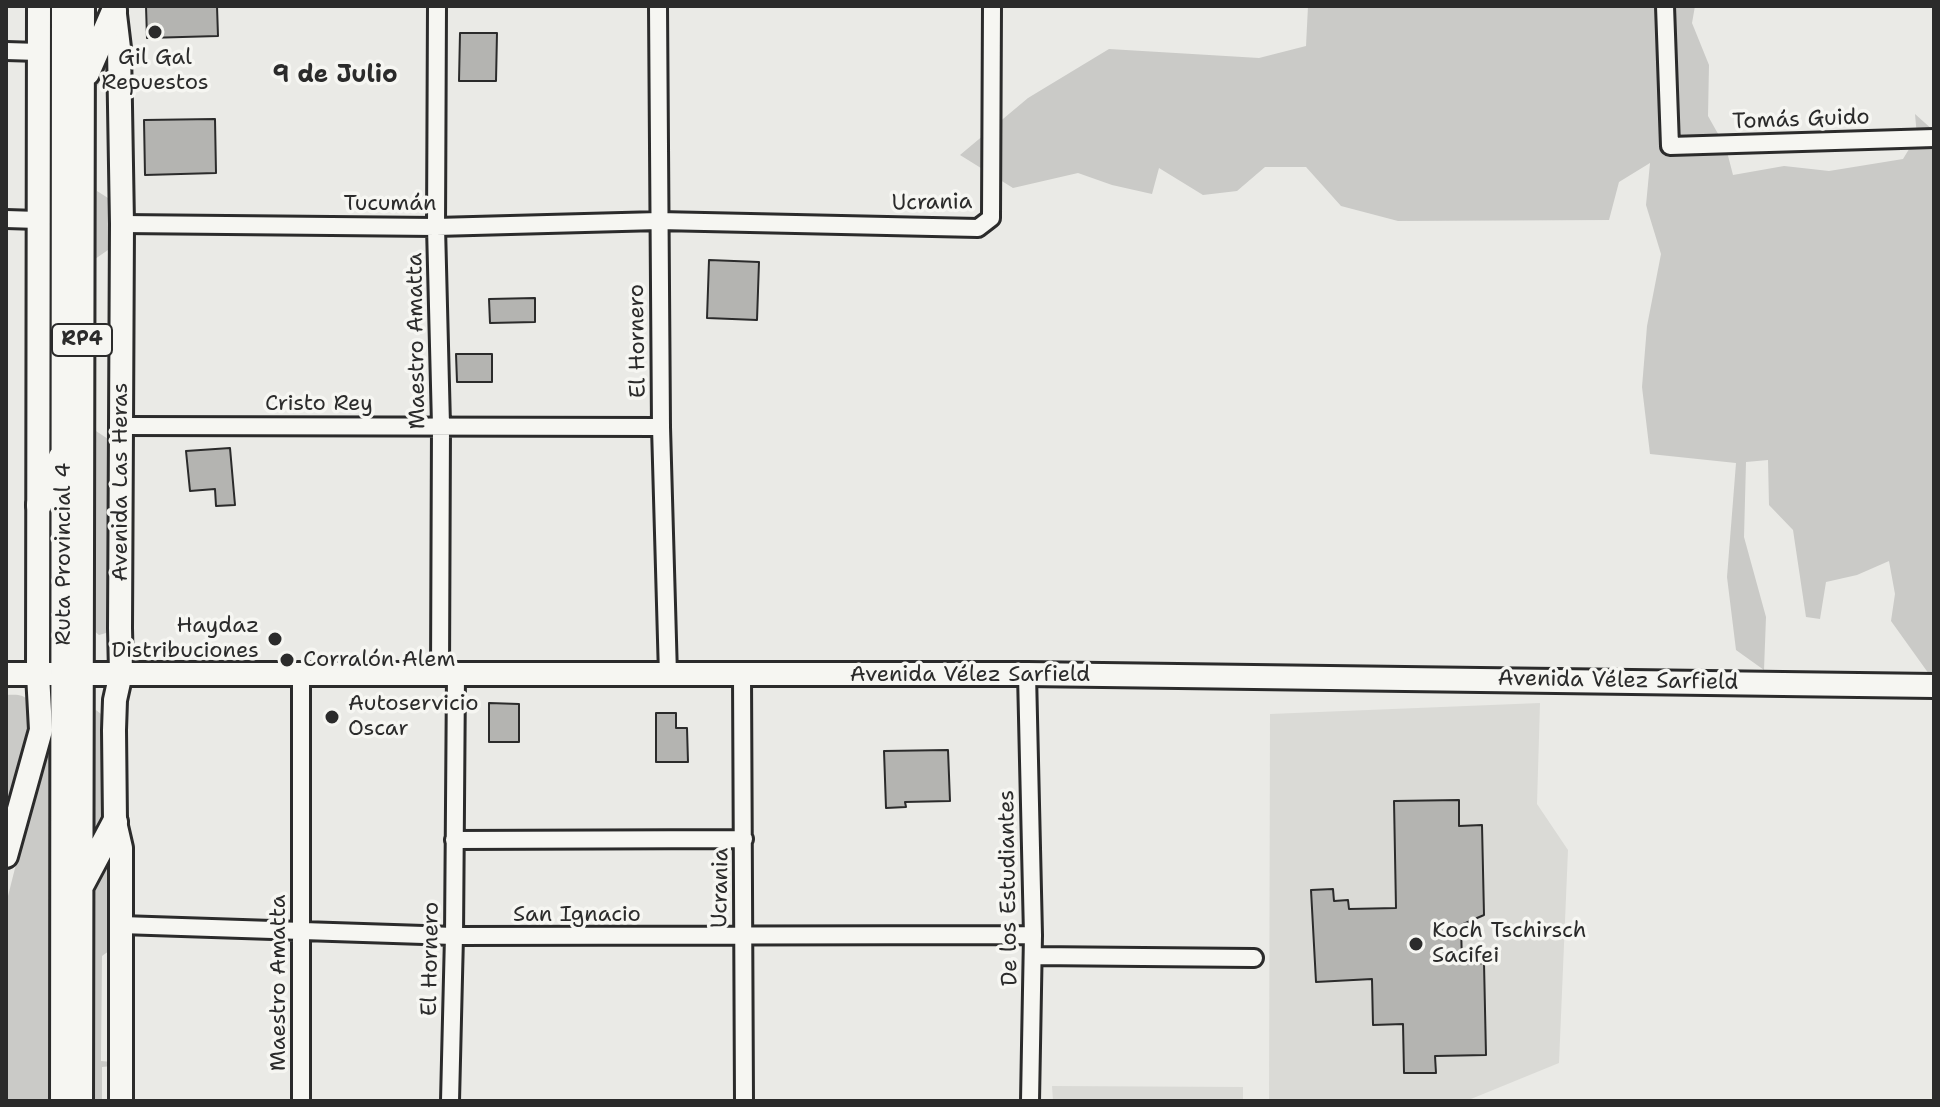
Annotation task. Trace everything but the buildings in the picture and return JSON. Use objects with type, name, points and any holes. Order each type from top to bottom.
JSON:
[{"type":"main road","points":[[6,856],[41,730],[38,674],[39,6]]},
{"type":"main road","name":"Ruta Provincial 4","points":[[64,6],[64,452],[81,886],[80,1101]]},
{"type":"main road","name":"Ruta Provincial 4","points":[[63,1101],[82,6]]},
{"type":"main road","points":[[82,83],[114,9]]},
{"type":"main road","name":"Avenida Las Heras","points":[[114,9],[119,48],[122,224],[121,673],[115,700],[114,730],[115,822],[121,848],[121,1101]]},
{"type":"main road","points":[[39,505],[64,452]]},
{"type":"main road","name":"Avenida Vélez Sarfield","points":[[6,674],[1027,674],[1934,686]]},
{"type":"main road","points":[[81,886],[115,822]]},
{"type":"street","name":"Maestro Amatta","points":[[437,6],[436,227],[448,674]]},
{"type":"street","name":"El Hornero","points":[[658,6],[661,427],[668,675]]},
{"type":"street","name":"Ucrania","points":[[659,221],[978,228],[991,218],[992,6]]},
{"type":"street","name":"Tomás Guido","points":[[1665,6],[1670,146],[1934,138]]},
{"type":"street","points":[[6,51],[39,52]]},
{"type":"street","points":[[6,219],[38,220]]},
{"type":"street","name":"Tucumán","points":[[122,224],[436,227],[659,221]]},
{"type":"street","name":"Cristo Rey","points":[[121,426],[661,427]]},
{"type":"street","name":"Maestro Amatta","points":[[301,674],[301,1101]]},
{"type":"street","name":"El Hornero","points":[[448,674],[454,840],[450,1101]]},
{"type":"street","name":"De los Estudiantes","points":[[1027,674],[1033,935],[1030,1101]]},
{"type":"street","name":"Ucrania","points":[[742,675],[744,1101]]},
{"type":"street","points":[[454,840],[744,839]]},
{"type":"street","name":"San Ignacio","points":[[121,925],[454,936],[1033,935]]},
{"type":"street","points":[[1033,956],[1254,958]]},
{"type":"shaded area","points":[[44,6],[57,6],[57,437],[48,467]]},
{"type":"shaded area","points":[[1308,6],[1695,6],[1692,23],[1709,65],[1708,116],[1726,148],[1733,175],[1784,166],[1829,171],[1903,159],[1917,136],[1915,114],[1934,131],[1934,681],[1891,621],[1895,594],[1889,561],[1857,575],[1826,582],[1820,619],[1806,617],[1793,530],[1769,505],[1768,460],[1746,462],[1744,537],[1766,617],[1764,670],[1736,650],[1727,577],[1736,463],[1650,454],[1642,387],[1647,326],[1661,254],[1646,205],[1650,163],[1619,182],[1609,220],[1398,221],[1341,206],[1306,167],[1265,167],[1237,191],[1203,195],[1159,168],[1152,194],[1078,173],[1013,188],[960,155],[1028,98],[1109,49],[1259,58],[1306,46]]},
{"type":"shaded area","points":[[109,52],[109,73],[97,86],[97,191],[108,198],[108,250],[95,259],[96,431],[108,439],[109,627],[106,633],[99,635],[92,629],[89,84]]},
{"type":"shaded area","points":[[54,492],[52,631],[48,626],[45,518]]},
{"type":"shaded area","points":[[6,695],[24,697],[29,702],[31,712],[28,745],[6,831]]},
{"type":"shaded area","points":[[1540,703],[1537,804],[1568,850],[1559,1063],[1466,1101],[1269,1101],[1270,714]]},
{"type":"shaded area","points":[[96,710],[101,714],[101,823],[92,852],[92,712]]},
{"type":"shaded area","points":[[54,726],[57,1101],[6,1101],[6,904],[50,729]]},
{"type":"shaded area","points":[[111,847],[113,948],[102,956],[101,1061],[112,1062],[112,1066],[102,1067],[102,1101],[87,1101],[87,891]]},
{"type":"shaded area","points":[[1052,1086],[1243,1087],[1243,1101],[1053,1101]]},
{"type":"place","name":"Gil Gal Repuestos","points":[[155,32]]},
{"type":"place","name":"Haydaz Distribuciones","points":[[275,639]]},
{"type":"place","name":"Corralón Alem","points":[[287,660]]},
{"type":"place","name":"Autoservicio Oscar","points":[[332,717]]},
{"type":"place","name":"Koch Tschirsch Sacifei","points":[[1416,944]]},
{"type":"district","name":"9 de Julio","points":[[335,76]]}]
